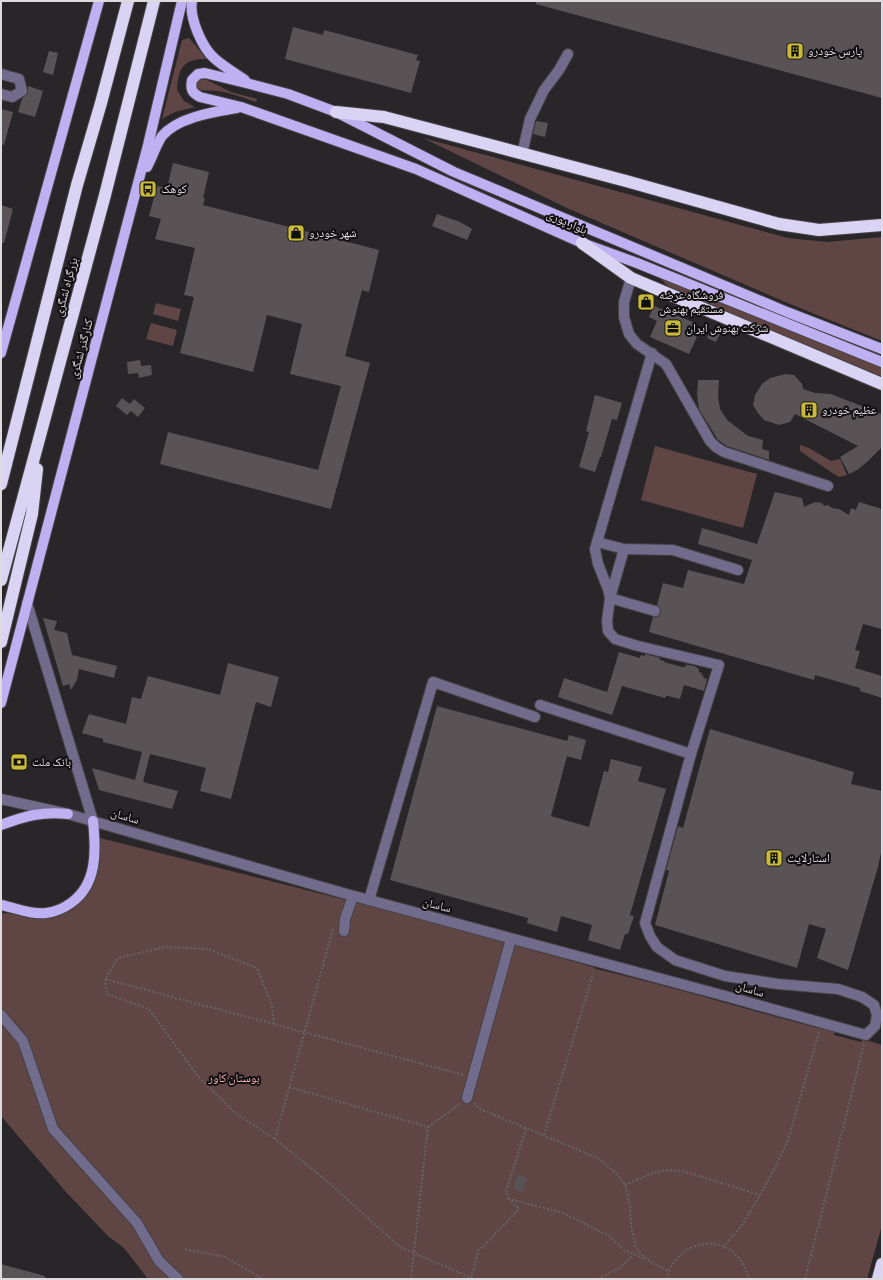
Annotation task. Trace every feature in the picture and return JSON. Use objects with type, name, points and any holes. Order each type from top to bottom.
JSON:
[{"type":"highway","name":"بزرگراه لشگری","points":[[1,484],[77,185],[101,103],[128,1]]},
{"type":"highway","name":"بزرگراه لشگری","points":[[1,580],[106,195],[154,1]]},
{"type":"highway","points":[[336,112],[384,117],[779,224],[819,230],[882,225]]},
{"type":"highway","points":[[582,243],[631,278],[882,384]]},
{"type":"highway","points":[[1,642],[32,514],[41,430]]},
{"type":"highway","points":[[878,1279],[882,1264]]},
{"type":"main road","points":[[1,353],[99,1]]},
{"type":"main road","name":"کنارگذر لشگری","points":[[1,703],[148,145],[182,1]]},
{"type":"main road","points":[[192,1],[191,5],[194,24],[210,53],[224,66],[250,84]]},
{"type":"main road","name":"بلوار پوری","points":[[882,349],[780,309],[454,172],[336,112],[288,94],[205,73],[198,74],[192,80],[191,89],[194,94],[241,107],[416,169],[582,243],[637,263],[882,362]]},
{"type":"main road","points":[[136,189],[162,136],[176,125],[209,113],[241,107]]},
{"type":"main road","points":[[1,825],[33,814],[53,812],[68,814]]},
{"type":"main road","points":[[1,905],[25,911],[46,913],[66,907],[76,899],[88,883],[93,867],[95,839],[93,821]]},
{"type":"street","points":[[522,154],[530,119],[544,90],[559,70],[568,54]]},
{"type":"street","points":[[1,74],[19,79],[22,91],[12,98],[1,94]]},
{"type":"street","points":[[631,278],[624,302],[624,318],[628,334],[637,344],[666,364],[710,441],[716,448],[724,452],[828,486]]},
{"type":"street","points":[[610,598],[598,564],[595,549],[652,353]]},
{"type":"street","points":[[597,542],[624,549],[673,550],[738,570]]},
{"type":"street","points":[[624,549],[610,598],[607,621],[608,631],[615,639],[638,646],[719,665],[691,754],[645,923],[650,936],[657,947],[675,960],[725,976],[778,984],[838,989],[862,997],[874,1005],[878,1015],[875,1026],[866,1035]]},
{"type":"street","points":[[610,598],[655,611]]},
{"type":"street","points":[[27,603],[93,821]]},
{"type":"street","points":[[369,900],[433,682],[535,717]]},
{"type":"street","points":[[540,705],[691,754]]},
{"type":"street","name":"ساسان","points":[[1,799],[68,814],[353,896],[866,1035]]},
{"type":"street","points":[[344,931],[345,919],[353,896]]},
{"type":"street","points":[[468,1098],[511,938]]},
{"type":"street","points":[[1,1015],[23,1041],[53,1128],[137,1223],[159,1261],[178,1279]]},
{"type":"path","points":[[275,1138],[334,924]]},
{"type":"path","points":[[274,1024],[272,1005],[257,968],[208,949],[165,947],[118,958],[105,979],[107,994],[150,1009],[197,1075],[234,1112],[275,1138],[334,1187],[400,1247],[472,1279],[479,1248],[483,1246],[519,1209],[509,1199],[506,1192],[526,1128]]},
{"type":"path","points":[[544,1135],[593,974]]},
{"type":"path","points":[[105,979],[473,1077]]},
{"type":"path","points":[[723,1247],[740,1228],[760,1195],[788,1140],[822,1023]]},
{"type":"path","points":[[805,1279],[866,1035]]},
{"type":"path","points":[[289,1087],[428,1127]]},
{"type":"path","points":[[411,1279],[428,1127],[468,1098],[480,1109],[598,1158],[616,1172],[625,1185],[630,1207],[636,1249],[648,1260]]},
{"type":"path","points":[[625,1185],[653,1173],[667,1170],[683,1171],[760,1195]]},
{"type":"path","points":[[509,1199],[563,1213],[609,1236],[624,1250],[648,1260],[668,1271]]},
{"type":"path","points":[[666,1279],[668,1271],[675,1259],[685,1250],[697,1245],[710,1244],[723,1247],[736,1254],[745,1266],[749,1279]]},
{"type":"path","points":[[184,1249],[225,1257],[263,1279]]},
{"type":"path","points":[[597,1279],[618,1269],[634,1254]]},
{"type":"green space","points":[[189,38],[207,59],[192,60],[183,66],[179,76],[177,90],[184,101],[195,107],[175,112],[162,119],[182,40]]},
{"type":"green space","points":[[200,78],[231,92],[257,99],[256,102],[223,92],[196,88],[195,84]]},
{"type":"green space","points":[[423,138],[788,238],[827,242],[882,237],[882,341],[790,304],[569,209]]},
{"type":"green space","points":[[659,277],[882,366],[882,377],[669,287]]},
{"type":"green space","points":[[156,303],[181,309],[178,321],[153,314]]},
{"type":"green space","points":[[151,323],[177,330],[173,346],[146,339]]},
{"type":"green space","points":[[800,445],[809,448],[831,461],[840,459],[847,475],[839,477],[834,474],[800,451]]},
{"type":"green space","points":[[655,446],[757,474],[743,528],[641,500]]},
{"type":"green space","name":"بوستان کاور","points":[[100,838],[425,920],[596,969],[835,1032],[834,1035],[861,1042],[863,1039],[882,1045],[882,1225],[867,1279],[148,1279],[124,1248],[108,1236],[66,1192],[1,1116],[1,913],[30,915],[72,908],[99,856]]},
{"type":"building","name":"پارس خودرو","points":[[536,1],[882,1],[882,98],[536,4]]},
{"type":"building","points":[[293,27],[323,35],[324,30],[418,55],[416,60],[420,61],[411,93],[285,59]]},
{"type":"building","points":[[49,51],[58,53],[53,75],[43,72]]},
{"type":"building","points":[[28,86],[43,91],[35,117],[18,112],[22,99],[28,93]]},
{"type":"building","points":[[1,109],[13,112],[4,145],[1,144]]},
{"type":"building","points":[[536,121],[548,123],[545,137],[533,134]]},
{"type":"building","points":[[173,163],[209,172],[203,198],[205,198],[203,205],[379,250],[369,292],[362,290],[345,356],[370,363],[331,509],[160,464],[168,432],[318,470],[341,386],[290,374],[302,324],[267,315],[253,372],[180,353],[194,297],[184,295],[195,248],[155,239],[161,219],[149,216],[157,186],[167,188]]},
{"type":"building","points":[[1,205],[13,209],[4,243],[1,243]]},
{"type":"building","points":[[437,214],[460,222],[472,229],[467,240],[432,226]]},
{"type":"building","name":"شرکت بهنوش ایران","points":[[654,306],[695,323],[690,333],[697,337],[689,354],[650,337],[657,321],[649,317]]},
{"type":"building","points":[[711,330],[720,334],[716,342],[707,338]]},
{"type":"building","points":[[140,360],[141,366],[151,365],[152,375],[139,378],[138,373],[128,374],[127,362]]},
{"type":"building","name":"عظیم خودرو","points":[[786,374],[794,375],[802,384],[803,389],[815,393],[831,394],[882,414],[882,447],[867,462],[849,474],[840,457],[858,446],[795,414],[790,422],[779,425],[764,420],[753,405],[755,395],[762,384],[770,378]]},
{"type":"building","points":[[698,380],[719,380],[718,397],[720,409],[727,420],[748,436],[763,440],[762,449],[769,451],[769,460],[727,446],[718,440],[699,409],[697,395]]},
{"type":"building","points":[[595,395],[622,403],[617,420],[612,419],[595,472],[579,467],[589,432],[586,431]]},
{"type":"building","points":[[122,398],[130,404],[134,399],[145,408],[138,417],[131,411],[127,415],[116,406]]},
{"type":"building","points":[[775,492],[802,498],[804,507],[815,502],[822,503],[824,506],[828,505],[849,515],[851,508],[856,510],[859,502],[882,509],[882,629],[863,624],[855,650],[860,651],[855,668],[882,676],[882,698],[860,691],[860,688],[815,675],[814,680],[649,632],[653,617],[657,617],[661,613],[661,609],[657,605],[663,583],[683,588],[688,570],[744,584],[752,560],[698,544],[702,528],[757,544]]},
{"type":"building","points":[[43,618],[57,621],[54,630],[67,633],[72,655],[117,666],[114,678],[79,669],[77,680],[71,690],[69,684],[63,686]]},
{"type":"building","points":[[619,652],[640,658],[641,655],[645,656],[645,654],[660,658],[660,660],[665,661],[664,662],[682,667],[689,665],[697,667],[699,672],[702,673],[701,675],[704,676],[703,678],[707,679],[704,691],[684,685],[680,699],[668,696],[665,698],[622,686],[612,715],[558,697],[564,678],[607,692]]},
{"type":"building","points":[[228,663],[279,677],[271,707],[256,702],[231,799],[200,791],[206,768],[150,754],[143,782],[178,791],[172,809],[99,790],[92,768],[135,780],[142,752],[103,742],[103,739],[82,733],[89,714],[126,724],[132,697],[141,699],[148,676],[220,695]]},
{"type":"building","points":[[437,706],[567,741],[569,735],[586,740],[581,760],[567,756],[551,816],[589,827],[604,771],[608,772],[611,759],[642,767],[638,781],[666,789],[630,915],[634,916],[628,934],[625,934],[620,950],[588,940],[592,925],[561,916],[557,932],[527,923],[528,918],[390,880]]},
{"type":"building","name":"استارلایت","points":[[710,729],[854,772],[851,784],[882,791],[882,848],[878,867],[848,970],[817,958],[826,929],[809,924],[797,968],[655,925],[669,871],[666,870],[678,826],[683,828]]},
{"type":"building","points":[[518,1175],[527,1178],[523,1192],[513,1189]]},
{"type":"building","points":[[1,1264],[45,1276],[45,1279],[1,1279]]},
{"type":"place","name":"پارس خودرو","points":[[795,51]]},
{"type":"place","name":"کوهک","points":[[148,189]]},
{"type":"place","name":"شهر خودرو","points":[[296,233]]},
{"type":"place","name":"فروشگاه عرضه مستقیم بهنوش","points":[[646,302]]},
{"type":"place","name":"شرکت بهنوش ایران","points":[[673,328]]},
{"type":"place","name":"عظیم خودرو","points":[[809,410]]},
{"type":"place","name":"بانک ملت","points":[[19,762]]},
{"type":"place","name":"استارلایت","points":[[774,858]]}]
